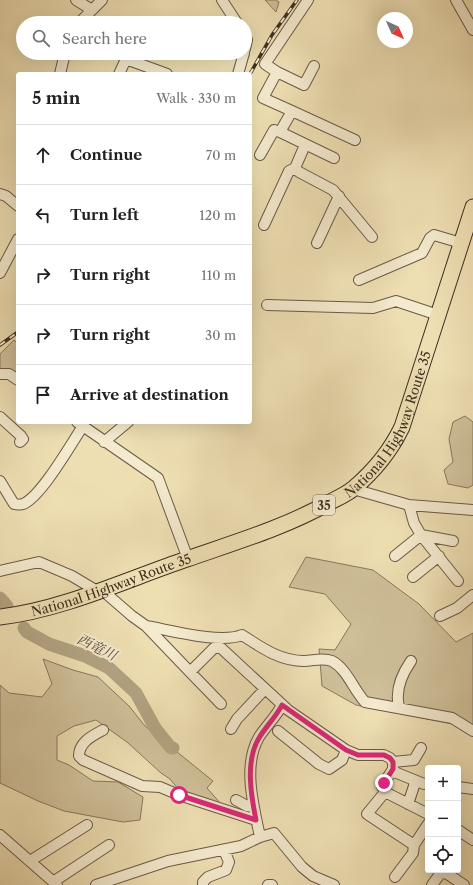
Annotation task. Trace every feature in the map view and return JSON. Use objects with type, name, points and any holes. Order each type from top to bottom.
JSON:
[{"type":"highway","name":"National Highway Route 35","points":[[0,617],[24,614],[99,590],[252,537],[314,511],[353,489],[380,462],[396,440],[402,427],[473,207]]},
{"type":"street","points":[[76,0],[92,10]]},
{"type":"street","points":[[86,16],[102,0]]},
{"type":"street","points":[[222,0],[232,16]]},
{"type":"street","points":[[308,0],[265,64],[277,72],[304,85],[314,66]]},
{"type":"street","points":[[456,0],[473,30]]},
{"type":"street","points":[[60,72],[63,60]]},
{"type":"street","points":[[120,72],[126,60]]},
{"type":"street","points":[[129,60],[161,72]]},
{"type":"street","points":[[239,72],[242,60]]},
{"type":"street","points":[[277,72],[263,98],[355,140]]},
{"type":"street","points":[[280,132],[292,111]]},
{"type":"street","points":[[260,155],[274,130],[334,158]]},
{"type":"street","points":[[264,225],[289,171],[295,168],[305,145]]},
{"type":"street","points":[[295,168],[299,172],[333,190],[372,237]]},
{"type":"street","points":[[0,194],[6,196],[16,204]]},
{"type":"street","points":[[316,243],[339,196]]},
{"type":"street","points":[[359,280],[422,253],[430,238],[434,235],[461,243]]},
{"type":"street","points":[[0,273],[16,243]]},
{"type":"street","points":[[267,305],[373,308],[396,302],[438,316]]},
{"type":"street","points":[[0,374],[10,374],[16,378]]},
{"type":"street","points":[[0,417],[22,436],[23,439],[20,442]]},
{"type":"street","points":[[0,481],[14,504],[22,504],[30,500],[48,479],[80,424],[158,478],[188,559]]},
{"type":"street","points":[[104,442],[125,424]]},
{"type":"street","points":[[353,489],[409,505],[473,510]]},
{"type":"street","points":[[409,505],[414,523],[421,535],[458,581]]},
{"type":"street","points":[[395,556],[421,535],[453,541]]},
{"type":"street","points":[[413,577],[439,556]]},
{"type":"street","points":[[0,571],[39,562],[72,576],[99,590],[146,626],[221,704]]},
{"type":"street","points":[[440,616],[457,608],[473,595]]},
{"type":"street","points":[[146,626],[222,638],[235,638],[242,635],[273,655],[289,660],[304,661],[322,659],[332,662],[341,668],[365,702],[399,707],[452,718],[473,731]]},
{"type":"street","points":[[190,672],[214,648],[221,648],[282,705],[346,750],[358,755],[384,755],[390,758],[392,767],[382,786],[385,792],[425,812]]},
{"type":"street","points":[[399,707],[397,702],[400,684],[403,673],[411,661]]},
{"type":"street","points":[[231,729],[237,719],[264,689]]},
{"type":"street","points":[[260,837],[254,807],[251,769],[252,753],[259,738],[282,705]]},
{"type":"street","points":[[103,730],[86,740],[82,745],[79,756],[83,760],[142,786],[160,787],[179,795],[256,820]]},
{"type":"street","points":[[278,731],[320,764],[329,769],[342,760],[346,750]]},
{"type":"street","points":[[392,767],[414,760],[421,748]]},
{"type":"street","points":[[392,767],[424,784]]},
{"type":"street","points":[[408,804],[414,786],[414,780]]},
{"type":"street","points":[[461,787],[473,789]]},
{"type":"street","points":[[385,792],[367,814],[414,845]]},
{"type":"street","points":[[236,800],[247,806],[254,807]]},
{"type":"street","points":[[30,861],[87,825]]},
{"type":"street","points":[[395,877],[413,853],[414,845],[425,828]]},
{"type":"street","points":[[461,832],[473,840]]},
{"type":"street","points":[[96,885],[168,861],[241,846],[260,837],[274,833],[302,867],[313,876],[334,885]]},
{"type":"street","points":[[0,835],[55,884],[109,845]]},
{"type":"street","points":[[203,885],[203,882],[208,877],[226,870],[229,862],[224,850]]},
{"type":"street","points":[[432,885],[440,874],[446,873],[464,885]]},
{"type":"shaded area","points":[[265,0],[276,0],[279,2],[276,12]]},
{"type":"shaded area","points":[[14,340],[16,342],[16,373],[0,370],[0,354]]},
{"type":"shaded area","points":[[465,416],[473,422],[473,485],[468,488],[448,484],[444,470],[453,462],[449,439],[453,422]]},
{"type":"shaded area","points":[[306,557],[373,570],[419,604],[456,642],[473,633],[473,728],[356,705],[322,686],[319,649],[335,650],[351,624],[325,594],[289,587]]},
{"type":"shaded area","points":[[43,659],[98,677],[129,706],[145,726],[213,781],[207,788],[222,805],[192,796],[179,790],[170,779],[161,773],[127,742],[96,720],[74,726],[57,736],[57,760],[69,765],[93,781],[118,782],[143,797],[140,820],[123,822],[64,811],[38,801],[0,783],[0,685],[9,693],[42,697],[52,684]]},
{"type":"waterway","name":"西竜川","points":[[0,598],[7,606]]},
{"type":"waterway","name":"西竜川","points":[[24,628],[27,632],[49,644],[85,656],[109,668],[136,693],[155,728],[171,748],[173,748]]},
{"type":"railway","points":[[251,72],[272,35],[297,0]]},
{"type":"railway","points":[[0,345],[16,333]]},
{"type":"route","points":[[179,795],[256,820],[252,788],[252,753],[259,738],[282,705],[346,750],[358,755],[384,755],[390,758],[393,762],[393,769],[384,783]]}]
